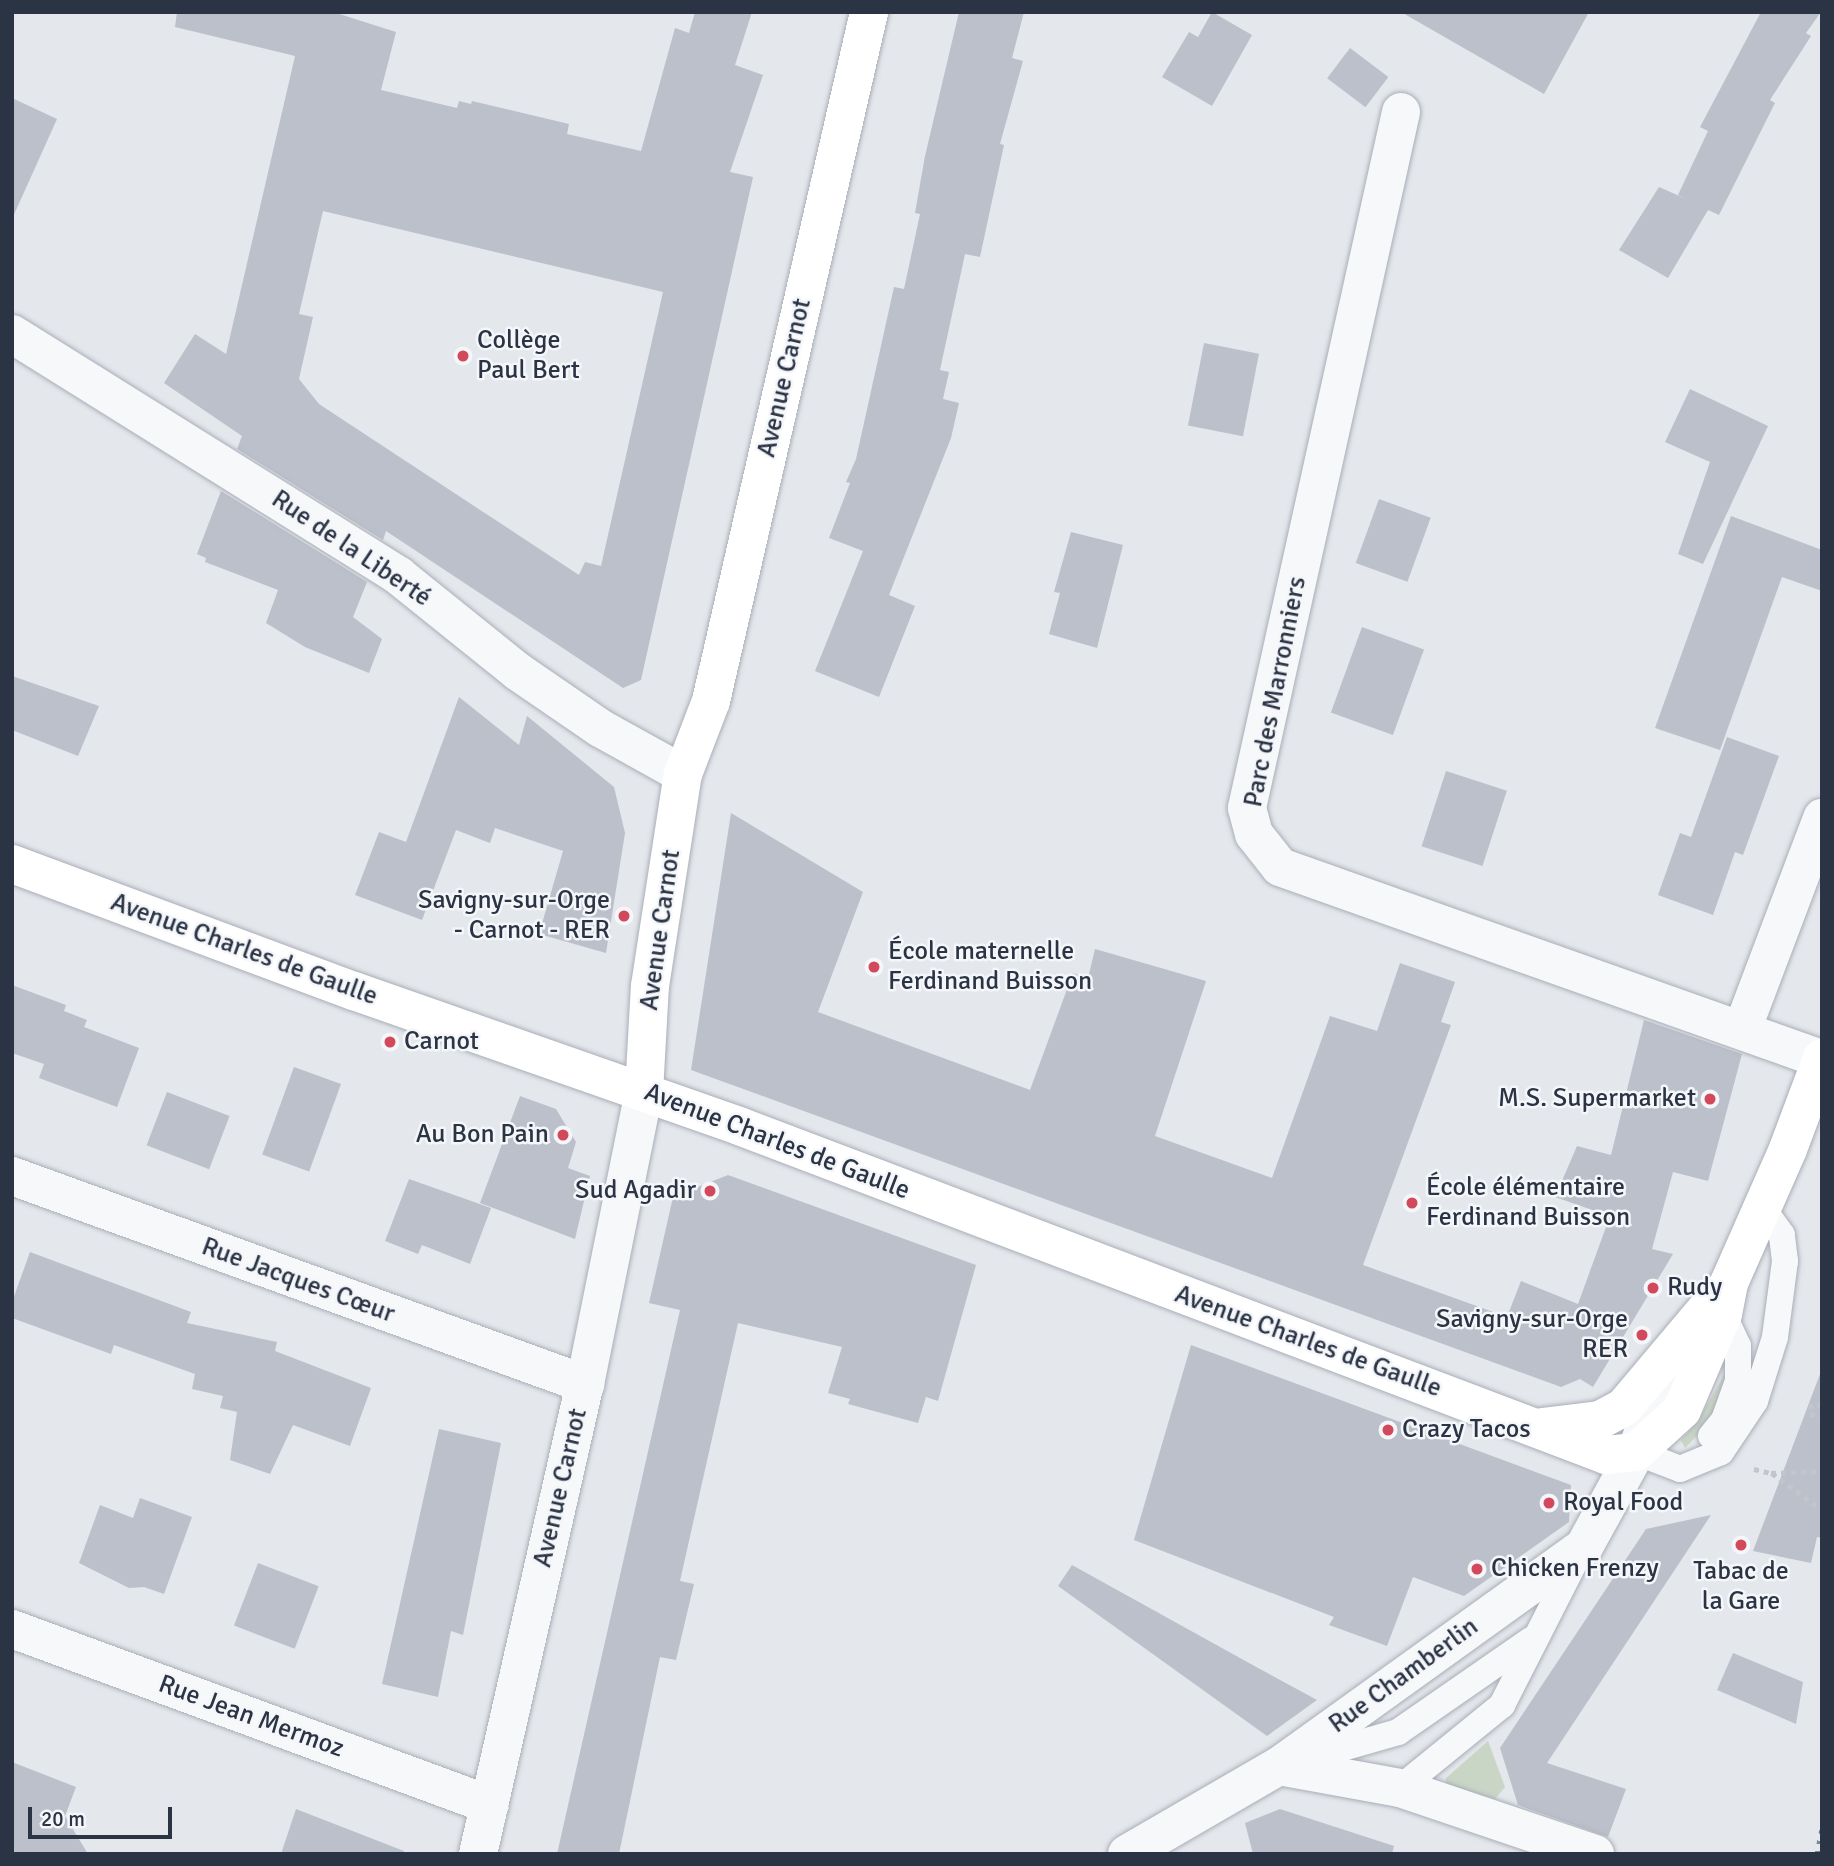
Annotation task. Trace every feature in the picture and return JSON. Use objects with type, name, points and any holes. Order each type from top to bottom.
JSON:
[{"type":"street","name":"Avenue Carnot","points":[[478,1854],[584,1384],[644,1092],[650,986],[683,774],[711,701],[869,12]]},
{"type":"street","name":"Parc des Marronniers","points":[[1401,112],[1247,808],[1255,834],[1280,867],[1822,1058]]},
{"type":"street","name":"Rue de la Liberté","points":[[12,334],[114,394],[399,576],[517,671],[600,728],[683,774]]},
{"type":"street","points":[[1742,1030],[1822,818]]},
{"type":"street","name":"Avenue Charles de Gaulle","points":[[12,864],[354,991],[644,1092],[1540,1427],[1606,1455],[1636,1452]]},
{"type":"street","points":[[1636,1452],[1682,1410],[1822,1058]]},
{"type":"street","name":"Rue Jacques Cœur","points":[[12,1176],[584,1384]]},
{"type":"street","points":[[1675,1347],[1726,1299]]},
{"type":"street","name":"Avenue Charles de Gaulle","points":[[1540,1427],[1600,1420],[1624,1407],[1675,1347]]},
{"type":"street","name":"Rue Chamberlin","points":[[1126,1854],[1279,1766],[1584,1546],[1636,1452],[1675,1347]]},
{"type":"street","name":"Rue Jean Mermoz","points":[[12,1629],[490,1805]]},
{"type":"street","points":[[1279,1766],[1400,1788],[1595,1854]]},
{"type":"lane","points":[[1636,1452],[1680,1469],[1721,1452],[1755,1401],[1775,1337],[1785,1261],[1782,1235],[1761,1206]]},
{"type":"lane","points":[[1400,1788],[1502,1705],[1532,1639],[1584,1546]]},
{"type":"lane","points":[[1279,1766],[1398,1732],[1532,1639]]},
{"type":"path","points":[[1822,1406],[1812,1404],[1810,1414],[1822,1417]]},
{"type":"path","points":[[1816,1506],[1771,1473],[1822,1471]]},
{"type":"green space","points":[[1725,1373],[1729,1375],[1712,1420],[1685,1448],[1681,1440],[1698,1421]]},
{"type":"green space","points":[[1488,1741],[1505,1787],[1495,1799],[1446,1786],[1446,1778]]},
{"type":"building","points":[[177,12],[333,12],[396,32],[381,90],[457,108],[459,101],[471,104],[472,101],[569,124],[567,134],[641,151],[675,28],[689,33],[695,12],[752,12],[735,65],[763,75],[730,172],[753,177],[641,680],[623,688],[386,531],[383,540],[237,449],[242,436],[164,383],[195,334],[226,354],[295,56],[175,27]],"holes":[[[323,211],[663,292],[601,566],[585,562],[579,575],[319,404],[299,379],[313,317],[299,314]]]},
{"type":"building","points":[[959,12],[1024,12],[1012,58],[1023,61],[1000,144],[1004,145],[980,257],[965,254],[940,370],[949,372],[943,399],[959,403],[951,438],[889,595],[915,606],[879,697],[815,671],[863,551],[829,538],[850,483],[846,482],[856,459],[894,287],[904,289],[920,214],[915,213],[925,156]]},
{"type":"building","points":[[1212,12],[1252,35],[1212,106],[1162,77],[1189,32],[1198,37]]},
{"type":"building","points":[[1401,12],[1589,12],[1544,94]]},
{"type":"building","points":[[1761,12],[1821,12],[1806,33],[1811,36],[1770,100],[1775,103],[1719,215],[1708,210],[1668,278],[1619,250],[1659,187],[1686,199],[1678,195],[1708,131],[1700,127]]},
{"type":"building","points":[[1350,48],[1388,77],[1365,107],[1327,78]]},
{"type":"building","points":[[12,98],[57,119],[12,219]]},
{"type":"building","points":[[1204,343],[1259,354],[1243,436],[1188,425]]},
{"type":"building","points":[[1690,389],[1768,426],[1703,564],[1678,554],[1710,462],[1665,442]]},
{"type":"building","points":[[221,491],[367,582],[353,617],[382,639],[369,673],[305,647],[266,623],[278,590],[205,562],[206,558],[197,554]]},
{"type":"building","points":[[1379,499],[1431,518],[1407,582],[1356,563]]},
{"type":"building","points":[[1731,516],[1822,550],[1822,591],[1782,577],[1720,750],[1655,728]]},
{"type":"building","points":[[1071,532],[1123,545],[1097,648],[1049,634],[1060,593],[1054,592]]},
{"type":"building","points":[[1362,627],[1424,650],[1393,735],[1331,713]]},
{"type":"building","points":[[12,676],[99,706],[78,756],[12,730]]},
{"type":"building","points":[[459,697],[519,745],[527,716],[614,787],[625,833],[606,953],[539,934],[563,851],[495,828],[490,843],[456,830],[422,920],[355,895],[379,832],[406,842]]},
{"type":"building","points":[[1727,737],[1779,756],[1743,855],[1735,852],[1713,915],[1658,895],[1680,833],[1691,837]]},
{"type":"building","points":[[1446,771],[1507,791],[1482,866],[1422,846]]},
{"type":"building","points":[[731,813],[863,892],[818,1012],[1030,1090],[1073,973],[1088,978],[1095,949],[1206,981],[1155,1136],[1272,1178],[1330,1016],[1377,1031],[1400,963],[1455,982],[1441,1022],[1451,1025],[1363,1265],[1507,1317],[1521,1281],[1578,1304],[1610,1216],[1555,1197],[1577,1146],[1611,1155],[1644,1020],[1742,1054],[1708,1181],[1673,1172],[1652,1249],[1673,1254],[1593,1387],[1580,1379],[1561,1387],[691,1070]]},
{"type":"building","points":[[12,985],[66,1005],[64,1011],[87,1020],[84,1027],[139,1048],[117,1107],[39,1078],[44,1064],[12,1053]]},
{"type":"building","points":[[294,1067],[341,1084],[309,1171],[262,1154]]},
{"type":"building","points":[[167,1092],[230,1116],[209,1169],[147,1145]]},
{"type":"building","points":[[520,1096],[556,1109],[576,1142],[568,1168],[590,1176],[575,1239],[480,1203]]},
{"type":"building","points":[[728,1175],[976,1265],[938,1401],[926,1397],[918,1423],[848,1404],[850,1399],[828,1393],[842,1347],[738,1323],[680,1581],[694,1584],[676,1660],[660,1657],[619,1854],[557,1854],[680,1310],[649,1303],[673,1197]]},
{"type":"building","points":[[409,1179],[491,1208],[470,1264],[422,1245],[418,1254],[385,1241]]},
{"type":"building","points":[[30,1252],[191,1312],[187,1323],[277,1342],[275,1351],[371,1388],[350,1446],[293,1425],[270,1474],[230,1460],[237,1412],[220,1408],[223,1396],[192,1389],[195,1374],[114,1345],[111,1354],[12,1318],[12,1302]]},
{"type":"building","points":[[1191,1345],[1571,1485],[1569,1522],[1464,1596],[1413,1577],[1387,1646],[1329,1625],[1334,1617],[1134,1540]]},
{"type":"building","points":[[1820,1374],[1822,1538],[1817,1537],[1811,1563],[1753,1551]]},
{"type":"building","points":[[439,1429],[501,1443],[463,1635],[451,1631],[438,1697],[382,1684]]},
{"type":"building","points":[[140,1498],[192,1517],[164,1594],[144,1587],[129,1588],[79,1563],[100,1505],[133,1518]]},
{"type":"building","points":[[1711,1515],[1547,1763],[1626,1789],[1608,1837],[1518,1805],[1500,1748],[1646,1529]]},
{"type":"building","points":[[258,1563],[319,1586],[295,1649],[234,1626]]},
{"type":"building","points":[[1072,1565],[1317,1700],[1267,1736],[1058,1586]]},
{"type":"building","points":[[1733,1653],[1803,1682],[1796,1724],[1717,1690]]},
{"type":"building","points":[[12,1762],[76,1787],[65,1816],[88,1854],[12,1854]]},
{"type":"building","points":[[296,1809],[404,1851],[403,1854],[281,1854]]},
{"type":"building","points":[[1280,1809],[1394,1846],[1392,1854],[1253,1854],[1245,1823]]},
{"type":"railway","points":[[1817,1854],[1822,1829]]},
{"type":"place","name":"Collège Paul Bert","points":[[463,356]]},
{"type":"place","name":"Savigny-sur-Orge - Carnot - RER","points":[[624,916]]},
{"type":"place","name":"École maternelle Ferdinand Buisson","points":[[874,967]]},
{"type":"place","name":"Carnot","points":[[390,1042]]},
{"type":"place","name":"M.S. Supermarket","points":[[1710,1099]]},
{"type":"place","name":"Au Bon Pain","points":[[563,1135]]},
{"type":"place","name":"Sud Agadir","points":[[710,1191]]},
{"type":"place","name":"École élémentaire Ferdinand Buisson","points":[[1412,1203]]},
{"type":"place","name":"Rudy","points":[[1653,1288]]},
{"type":"place","name":"Savigny-sur-Orge RER","points":[[1642,1335]]},
{"type":"place","name":"Crazy Tacos","points":[[1388,1430]]},
{"type":"place","name":"Royal Food","points":[[1549,1503]]},
{"type":"place","name":"Tabac de la Gare","points":[[1741,1545]]},
{"type":"place","name":"Chicken Frenzy","points":[[1477,1569]]}]
